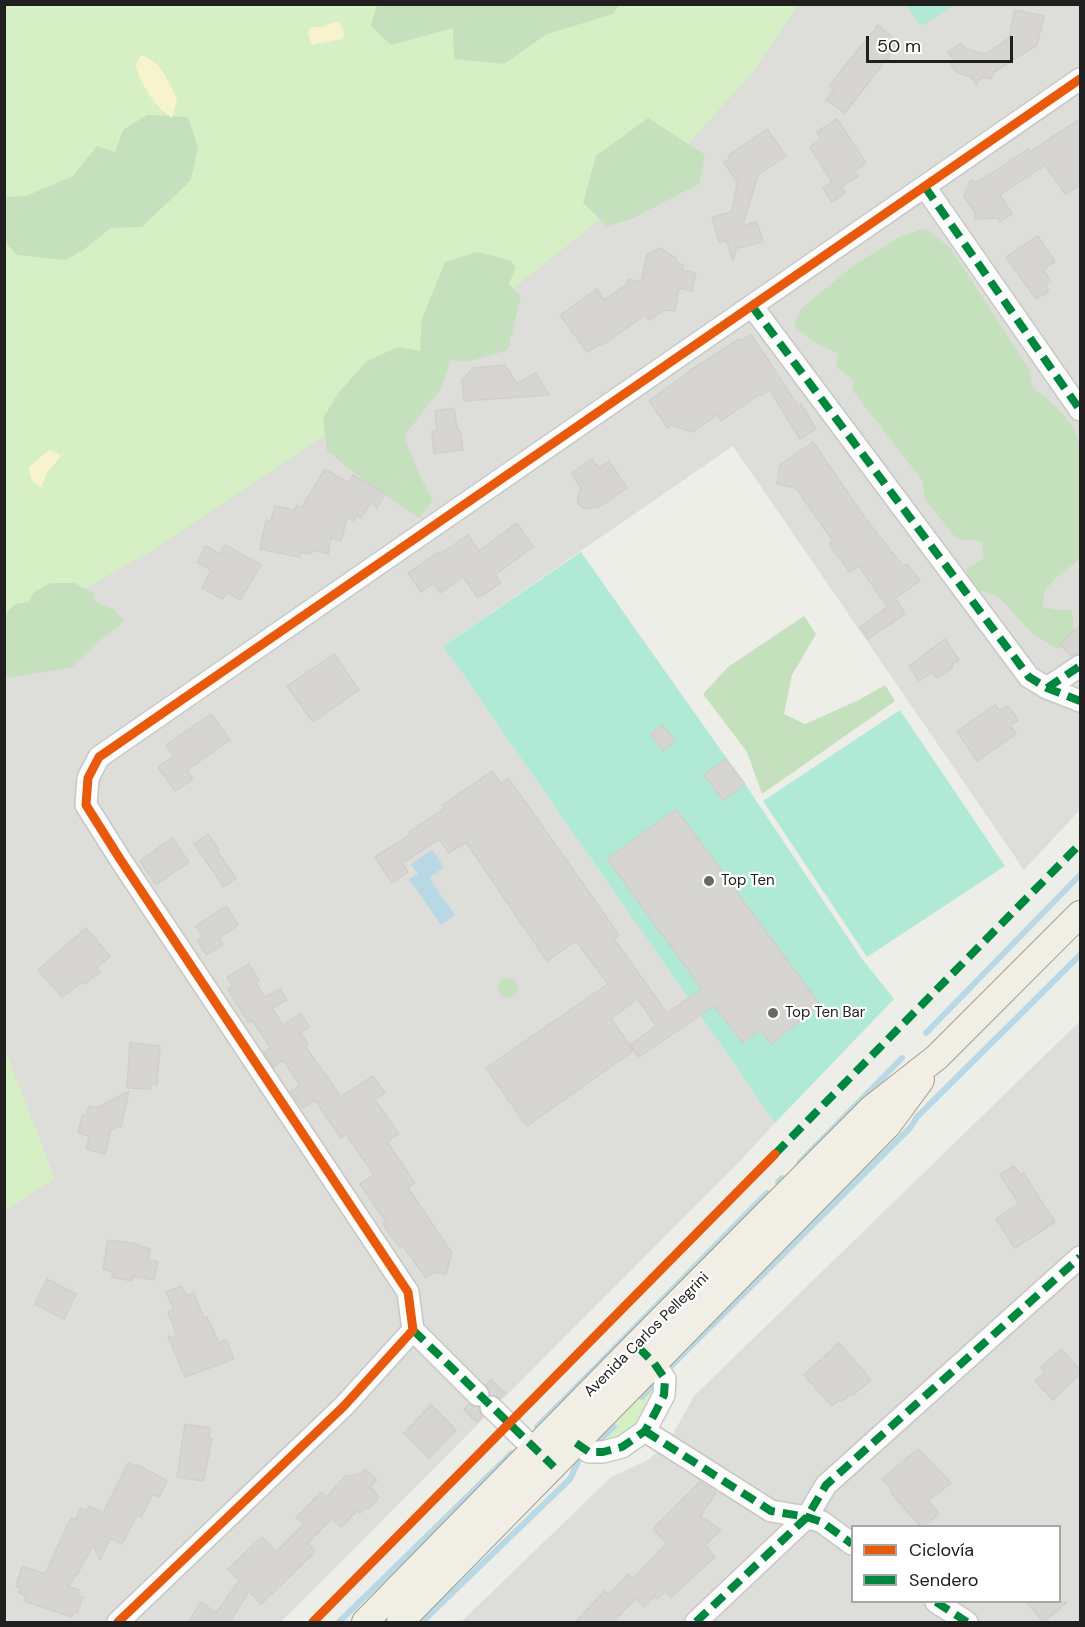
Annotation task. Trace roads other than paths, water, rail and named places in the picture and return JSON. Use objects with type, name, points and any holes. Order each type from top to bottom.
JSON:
[{"type":"main road","name":"Avenida Carlos Pellegrini","points":[[365,1623],[534,1450],[645,1354],[888,1125],[937,1057],[1080,914]]},
{"type":"main road","name":"Avenida Carlos Pellegrini","points":[[400,1623],[576,1443],[645,1354]]},
{"type":"street","points":[[554,1467],[413,1330],[408,1292],[120,859],[86,804],[88,778],[99,757],[1080,79]]},
{"type":"street","points":[[925,187],[1080,410]]},
{"type":"street","points":[[752,306],[1029,677],[1047,688],[1080,701]]},
{"type":"street","points":[[1047,688],[1080,666]]},
{"type":"street","points":[[696,1623],[807,1517],[826,1485],[1080,1257]]},
{"type":"street","points":[[118,1623],[344,1406],[413,1330]]},
{"type":"street","points":[[576,1443],[589,1452],[603,1452],[622,1447],[645,1431],[664,1395],[665,1378],[645,1354]]},
{"type":"street","points":[[645,1431],[771,1511],[822,1522],[851,1543]]},
{"type":"street","points":[[937,1603],[967,1623]]},
{"type":"water","points":[[432,850],[444,867],[429,878],[455,915],[441,925],[409,879],[418,874],[411,864]]},
{"type":"waterway","points":[[926,1033],[1080,875]]},
{"type":"waterway","points":[[671,1366],[1080,955]]},
{"type":"waterway","points":[[800,1162],[902,1058]]},
{"type":"waterway","points":[[778,1182],[782,1178]]},
{"type":"waterway","points":[[537,1427],[767,1193]]},
{"type":"waterway","points":[[642,1397],[656,1382]]},
{"type":"waterway","points":[[599,1440],[614,1427]]},
{"type":"waterway","points":[[339,1622],[512,1453]]},
{"type":"waterway","points":[[422,1622],[570,1479],[579,1460]]},
{"type":"place","name":"Top Ten","points":[[709,881]]},
{"type":"place","name":"Top Ten Bar","points":[[773,1013]]}]
